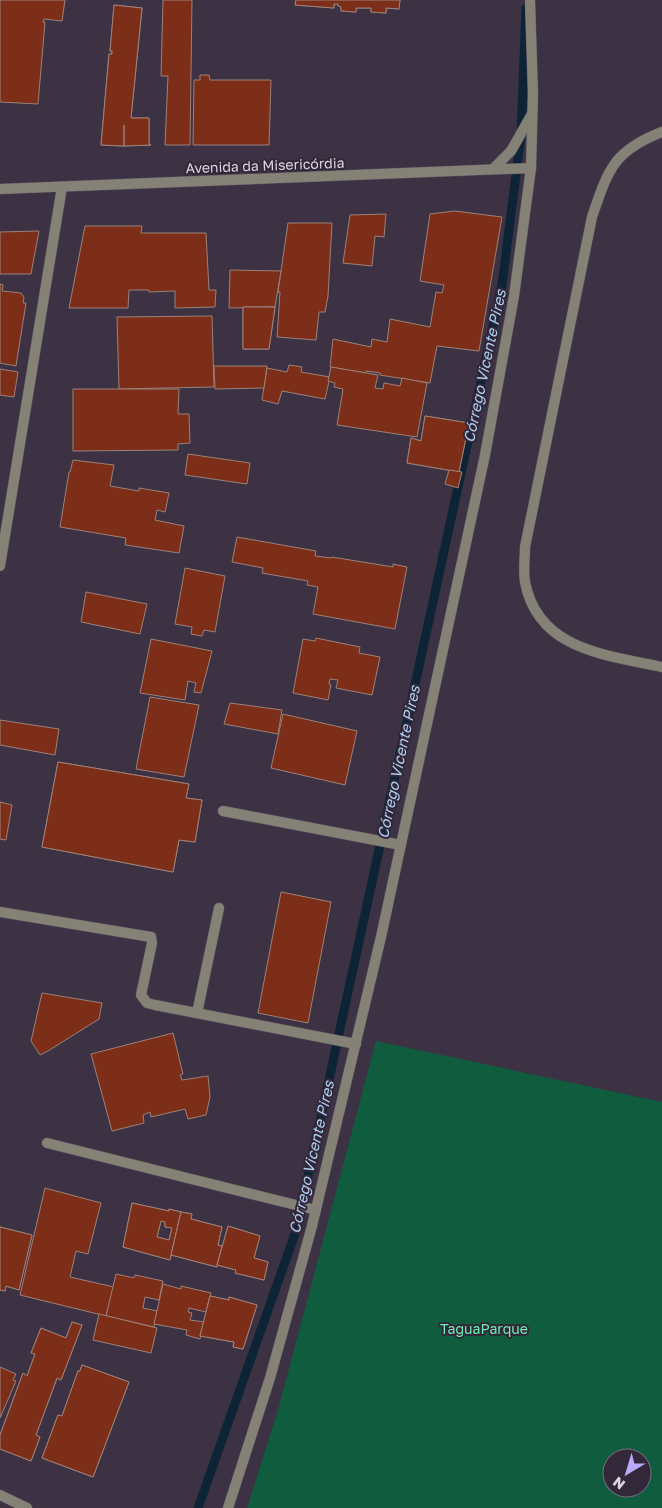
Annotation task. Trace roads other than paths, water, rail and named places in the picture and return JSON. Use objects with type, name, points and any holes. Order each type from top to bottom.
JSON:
[{"type":"street","points":[[228,1508],[270,1378],[316,1210],[401,845],[485,455],[514,296],[531,168],[530,0]]},
{"type":"street","points":[[493,170],[511,151],[532,113]]},
{"type":"street","points":[[662,132],[642,140],[622,154],[605,178],[592,217],[525,547],[525,581],[531,604],[545,625],[567,641],[596,653],[662,667]]},
{"type":"street","name":"Avenida da Misericórdia","points":[[0,189],[531,168]]},
{"type":"street","points":[[0,566],[62,187]]},
{"type":"street","points":[[224,811],[401,845]]},
{"type":"street","points":[[197,1013],[219,908]]},
{"type":"street","points":[[0,912],[151,937],[152,943],[141,995],[147,1002],[154,1005],[356,1044]]},
{"type":"street","points":[[47,1143],[316,1210]]},
{"type":"street","points":[[0,1495],[27,1508]]},
{"type":"waterway","name":"Córrego Vicente Pires","points":[[198,1508],[296,1231],[502,285],[521,135],[526,8]]},
{"type":"park label","name":"TaguaParque","points":[[484,1328]]}]
